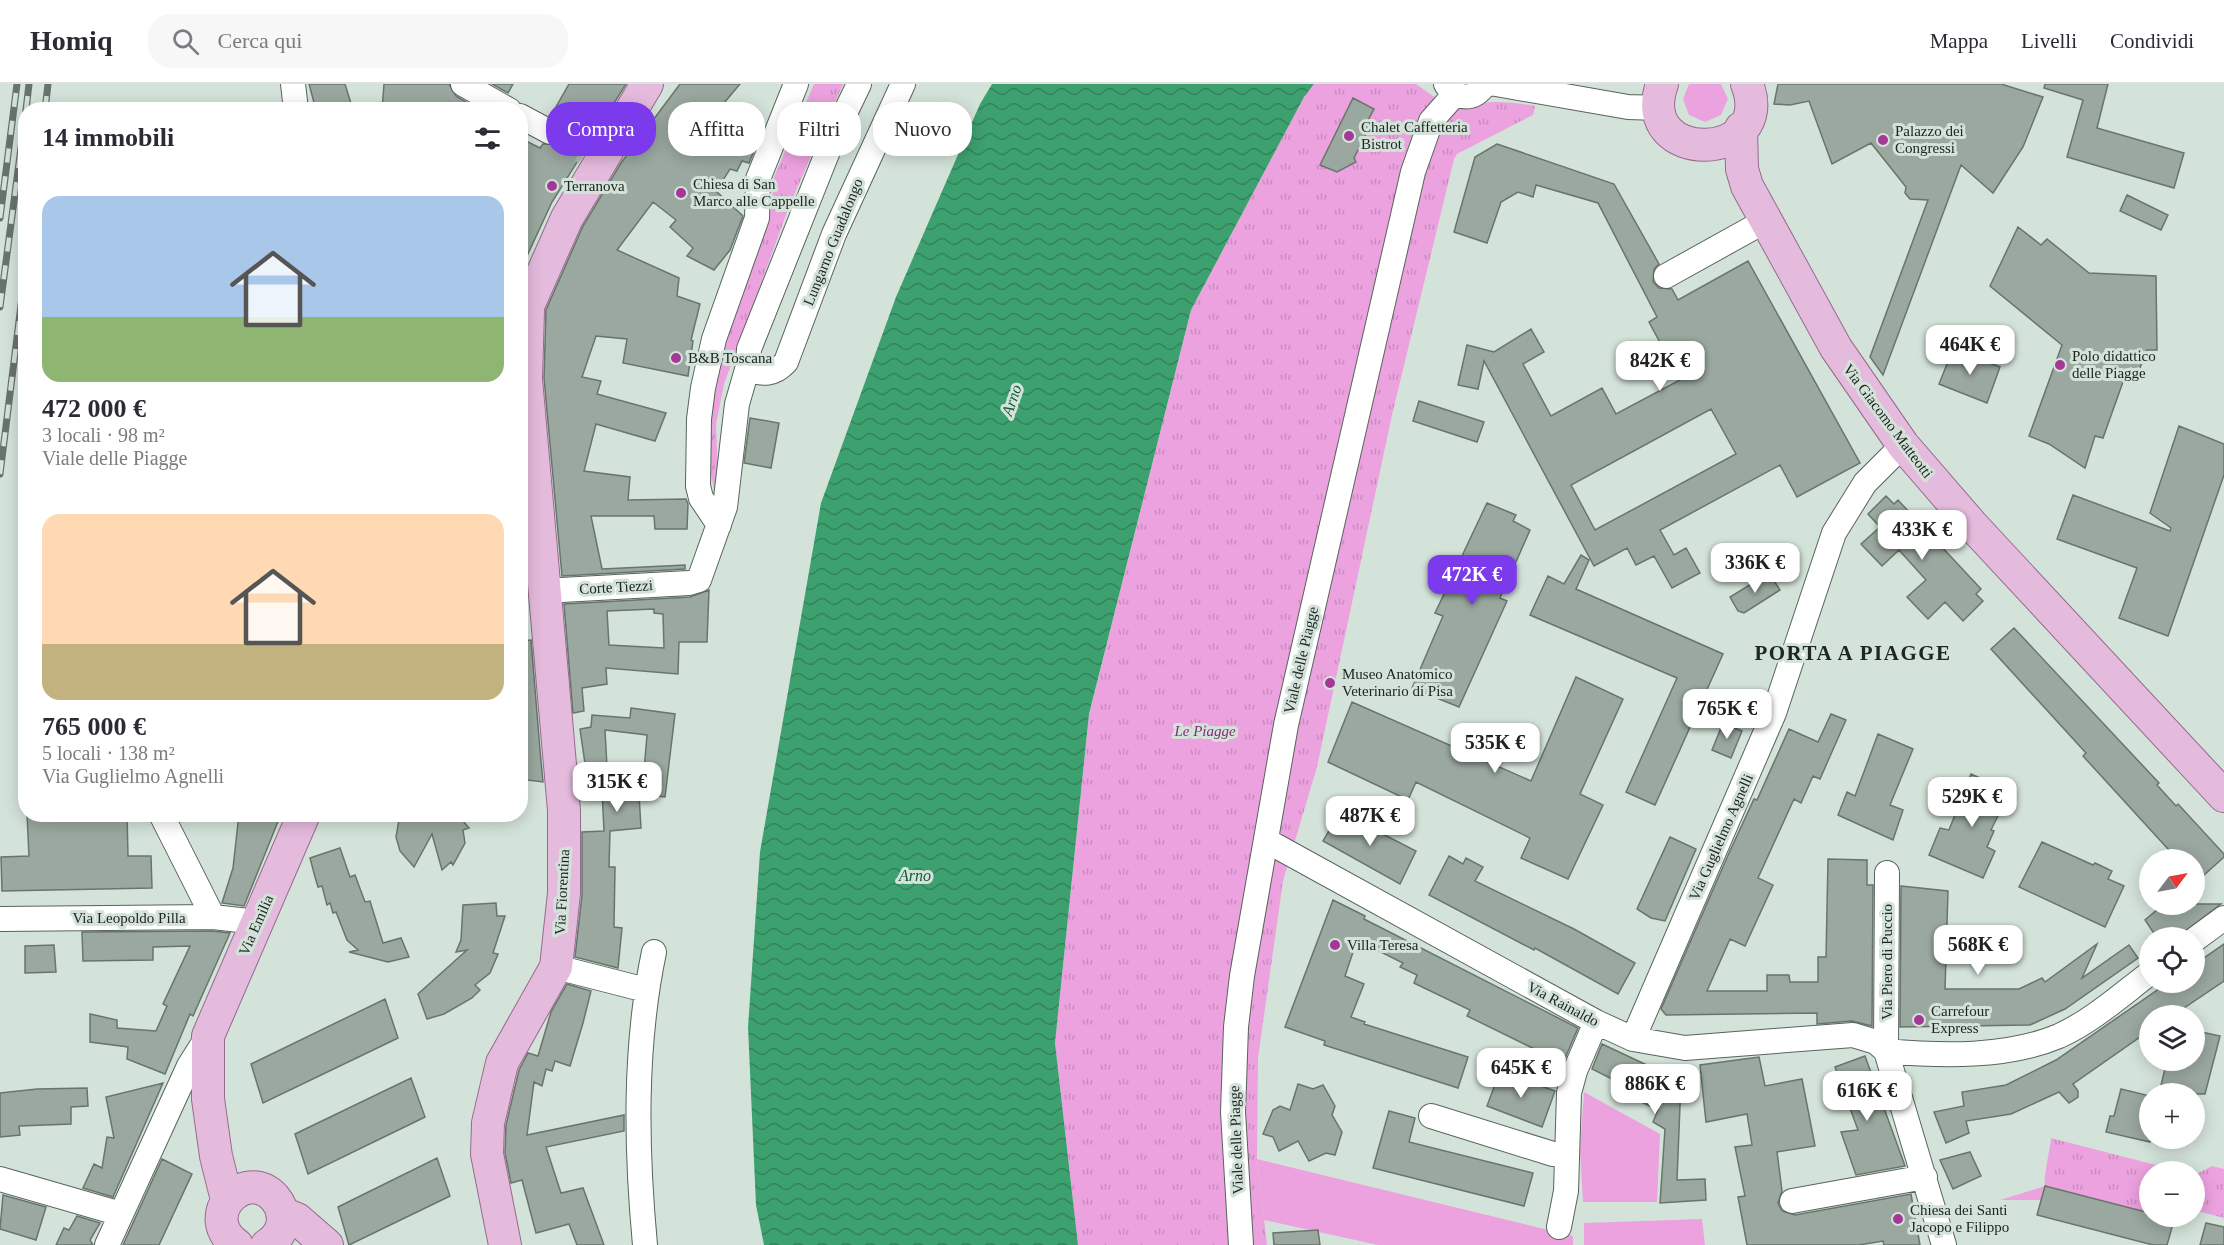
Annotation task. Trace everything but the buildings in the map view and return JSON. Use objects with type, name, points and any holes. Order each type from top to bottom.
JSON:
[{"type":"main road","name":"Via Fiorentina","points":[[528,307],[593,158],[647,84]]},
{"type":"main road","name":"Via Giacomo Matteotti","points":[[1747,84],[1750,107],[1741,128],[1742,169],[1761,214],[1836,348],[1903,445],[1973,526],[2224,796]]},
{"type":"main road","points":[[1660,96],[1665,124],[1676,136],[1688,144],[1702,147],[1723,143],[1741,128]]},
{"type":"main road","name":"Via Giacomo Matteotti","points":[[1702,147],[1761,214]]},
{"type":"main road","name":"Via Fiorentina","points":[[505,1245],[487,1154],[489,1117],[502,1063],[556,967],[564,893],[565,829],[543,591],[528,460]]},
{"type":"main road","name":"Via Emilia","points":[[229,1241],[222,1222],[227,1200],[208,1099],[208,1036],[301,822]]},
{"type":"main road","points":[[227,1200],[243,1189],[255,1188],[271,1194],[282,1213],[280,1231],[267,1245]]},
{"type":"main road","points":[[282,1213],[297,1219],[327,1245]]},
{"type":"main road","points":[[280,1245],[295,1245]]},
{"type":"street","points":[[293,84],[295,102]]},
{"type":"street","points":[[463,84],[495,102]]},
{"type":"street","points":[[719,525],[701,498],[698,469],[703,388],[722,314],[757,218],[758,179],[796,84]]},
{"type":"street","points":[[719,525],[725,507],[739,392],[748,366],[747,357],[753,338],[830,145],[859,84]]},
{"type":"street","name":"Lungarno Guadalongo","points":[[748,366],[758,372],[771,373],[786,362],[834,234],[903,84]]},
{"type":"street","name":"Viale delle Piagge","points":[[1241,1245],[1233,1112],[1236,1027],[1242,976],[1286,725],[1413,172],[1431,121],[1450,89],[1474,95],[1485,84]]},
{"type":"street","points":[[1496,84],[1618,105],[1660,96]]},
{"type":"street","points":[[528,120],[546,130]]},
{"type":"street","points":[[1666,276],[1761,214]]},
{"type":"street","name":"Via Guglielmo Agnelli","points":[[1633,1040],[1774,713],[1834,533],[1865,483],[1903,445]]},
{"type":"street","name":"Corte Tiezzi","points":[[543,591],[689,583],[699,580],[719,525]]},
{"type":"street","points":[[165,822],[213,917]]},
{"type":"street","name":"Via Rainaldo","points":[[1267,842],[1633,1040],[1685,1048],[1853,1035],[1876,1042],[1886,1051]]},
{"type":"street","name":"Via Piero di Puccio","points":[[1887,873],[1886,1051],[1944,1245]]},
{"type":"street","name":"Via Leopoldo Pilla","points":[[0,919],[213,917],[257,922]]},
{"type":"street","points":[[2205,932],[2224,918]]},
{"type":"street","points":[[645,1245],[638,1097],[646,990],[654,952]]},
{"type":"street","points":[[556,967],[646,990]]},
{"type":"street","points":[[1886,1051],[1924,1054],[1968,1052],[2011,1048],[2043,1041],[2086,1021],[2139,981]]},
{"type":"street","points":[[1559,1227],[1566,1191],[1569,1093],[1575,1071],[1596,1022]]},
{"type":"street","name":"Via Emilia","points":[[107,1245],[189,1066],[208,1036]]},
{"type":"street","points":[[169,1112],[183,1106],[195,1106],[211,1123]]},
{"type":"street","points":[[1431,1116],[1553,1154],[1567,1155]]},
{"type":"street","points":[[1792,1202],[1925,1177]]},
{"type":"street","points":[[0,1179],[121,1214]]},
{"type":"green space","points":[[814,84],[843,84],[835,102],[806,102]]},
{"type":"green space","name":"Le Piagge","points":[[1314,84],[1416,84],[1454,111],[1474,104],[1494,102],[1535,106],[1533,115],[1457,154],[1454,159],[1392,415],[1317,767],[1283,881],[1258,1058],[1257,1159],[1267,1245],[1078,1245],[1055,1043],[1089,715],[1191,310],[1304,97]]},
{"type":"green space","points":[[1689,84],[1721,84],[1728,99],[1721,115],[1705,122],[1689,115],[1683,99]]},
{"type":"green space","points":[[783,156],[811,156],[790,204],[724,384],[716,424],[718,478],[715,493],[708,461],[713,363],[771,210],[774,177]]},
{"type":"green space","points":[[1584,1092],[1660,1134],[1657,1202],[1583,1202],[1580,1149]]},
{"type":"green space","points":[[2051,1138],[2140,1161],[2139,1210],[2045,1186]]},
{"type":"green space","points":[[1257,1159],[1573,1236],[1573,1245],[1378,1245],[1264,1220]]},
{"type":"green space","points":[[2212,1166],[2224,1169],[2224,1218],[2205,1213],[2205,1170]]},
{"type":"green space","points":[[2045,1186],[2041,1200],[2000,1200]]},
{"type":"green space","points":[[1702,1219],[1705,1245],[1584,1245],[1584,1223]]},
{"type":"water","name":"Arno","points":[[992,84],[1314,84],[1304,97],[1191,310],[1089,714],[1055,1043],[1078,1245],[764,1245],[756,1205],[748,1027],[760,852],[821,503],[896,297],[957,156],[972,156],[972,122]]},
{"type":"railway","points":[[0,218],[17,84]]},
{"type":"railway","points":[[27,102],[29,84]]},
{"type":"railway","points":[[46,102],[48,84]]},
{"type":"railway","points":[[0,307],[18,171]]},
{"type":"railway","points":[[0,474],[18,329]]},
{"type":"place","name":"Chalet Caffetteria Bistrot","points":[[1349,136]]},
{"type":"place","name":"Palazzo dei Congressi","points":[[1883,140]]},
{"type":"place","name":"Terranova","points":[[552,186]]},
{"type":"place","name":"Chiesa di San Marco alle Cappelle","points":[[681,193]]},
{"type":"place","name":"B&B Toscana","points":[[676,358]]},
{"type":"place","name":"Polo didattico delle Piagge","points":[[2060,365]]},
{"type":"place","name":"Museo Anatomico Veterinario di Pisa","points":[[1330,683]]},
{"type":"place","name":"Villa Teresa","points":[[1335,945]]},
{"type":"place","name":"Carrefour Express","points":[[1919,1020]]},
{"type":"place","name":"Chiesa dei Santi Jacopo e Filippo","points":[[1898,1219]]},
{"type":"district","name":"PORTA A PIAGGE","points":[[1853,653]]}]
